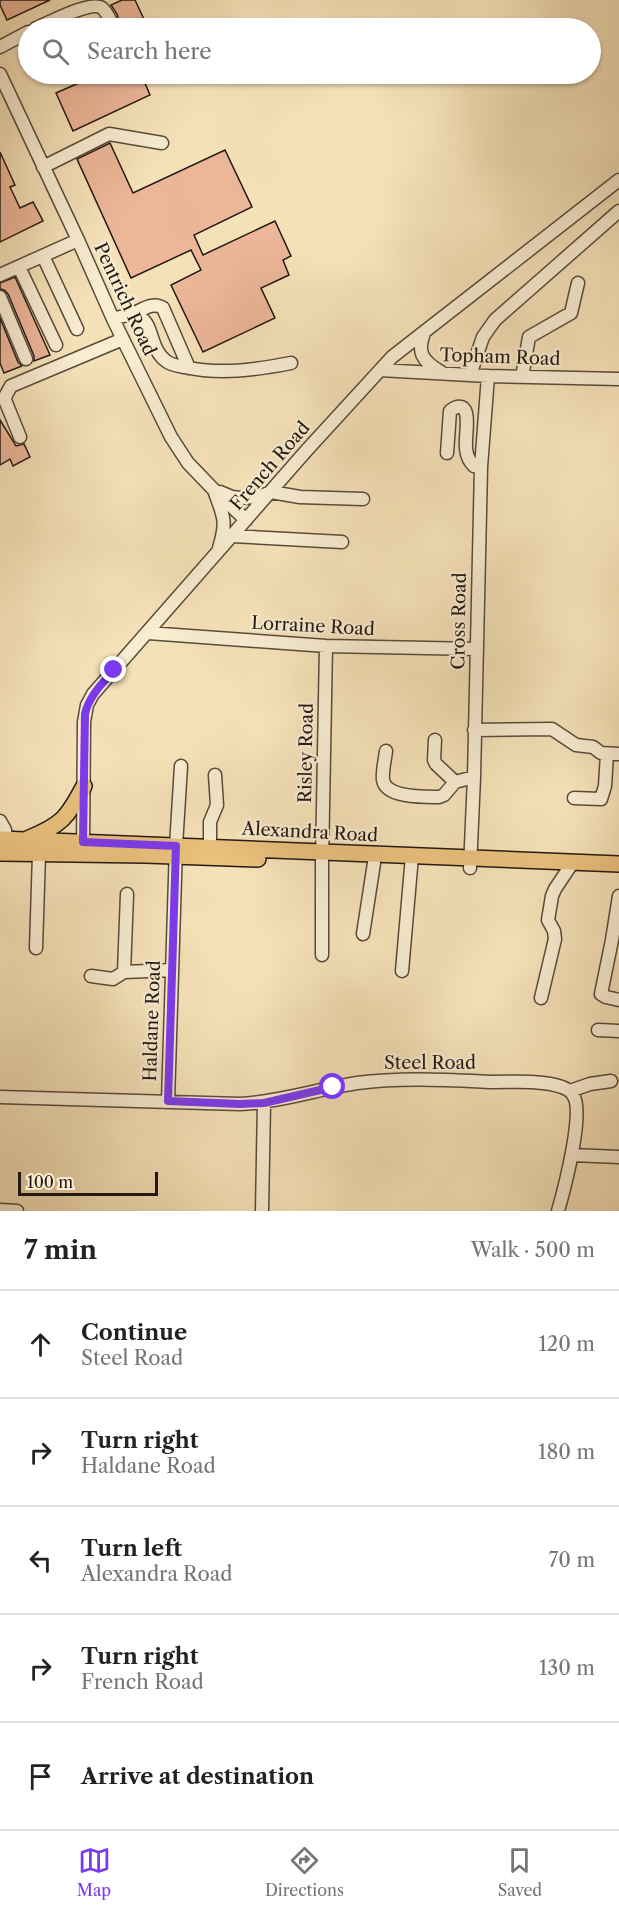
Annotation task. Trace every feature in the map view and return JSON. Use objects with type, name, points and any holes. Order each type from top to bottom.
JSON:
[{"type":"main road","points":[[24,840],[52,827],[66,817],[84,786]]},
{"type":"main road","name":"Alexandra Road","points":[[2,844],[24,840],[83,848],[469,863],[570,866],[619,864]]},
{"type":"main road","name":"Alexandra Road","points":[[2,844],[39,854],[83,848]]},
{"type":"main road","name":"Alexandra Road","points":[[176,851],[210,847],[322,856],[375,863],[412,860]]},
{"type":"main road","name":"Alexandra Road","points":[[570,866],[619,872]]},
{"type":"street","points":[[58,18],[83,7],[96,5],[104,9],[109,18]]},
{"type":"street","points":[[0,47],[18,37]]},
{"type":"street","name":"Pentrich Road","points":[[0,74],[113,319],[171,437],[188,463],[246,520]]},
{"type":"street","points":[[43,167],[109,134],[162,143]]},
{"type":"street","name":"French Road","points":[[83,848],[84,722],[87,705],[93,694],[380,370],[406,345],[619,180]]},
{"type":"street","points":[[470,375],[483,337],[495,320],[619,211]]},
{"type":"street","points":[[0,275],[78,240]]},
{"type":"street","points":[[42,256],[77,329]]},
{"type":"street","points":[[19,267],[56,345]]},
{"type":"street","points":[[522,377],[529,337],[571,313],[578,283]]},
{"type":"street","points":[[0,297],[26,359]]},
{"type":"street","points":[[113,319],[153,305],[163,308],[189,368]]},
{"type":"street","points":[[132,314],[141,318],[146,324],[164,360],[172,364],[200,370],[242,372],[291,363]]},
{"type":"street","points":[[426,330],[420,343],[423,356],[430,365],[443,373]]},
{"type":"street","points":[[20,437],[5,400],[11,386],[123,339]]},
{"type":"street","name":"Topham Road","points":[[380,370],[488,376],[619,379]]},
{"type":"street","name":"Cross Road","points":[[469,863],[474,777],[481,467],[488,376]]},
{"type":"street","points":[[447,453],[450,411],[459,406],[466,412],[465,444],[470,462],[474,466],[481,467]]},
{"type":"street","points":[[212,489],[240,498],[271,492],[300,497],[363,499]]},
{"type":"street","points":[[212,489],[224,517],[223,533],[217,555]]},
{"type":"street","points":[[232,536],[342,542]]},
{"type":"street","name":"Lorraine Road","points":[[148,633],[326,646],[477,649]]},
{"type":"street","name":"Risley Road","points":[[322,955],[326,646]]},
{"type":"street","points":[[474,730],[552,729],[576,745],[593,747],[602,753],[613,754],[601,799],[574,798]]},
{"type":"street","points":[[435,740],[434,760],[455,782]]},
{"type":"street","points":[[386,752],[383,778],[386,787],[394,792],[439,796],[444,795],[455,782],[474,777]]},
{"type":"street","name":"Haldane Road","points":[[0,1097],[168,1101],[181,766]]},
{"type":"street","points":[[210,847],[210,822],[217,805],[215,775]]},
{"type":"street","points":[[0,821],[5,830],[2,844]]},
{"type":"street","points":[[36,948],[39,854]]},
{"type":"street","points":[[402,971],[412,860]]},
{"type":"street","points":[[363,934],[375,863]]},
{"type":"street","points":[[541,998],[555,939],[553,928],[548,920],[552,896],[570,866]]},
{"type":"street","points":[[124,972],[128,894]]},
{"type":"street","points":[[619,896],[601,994],[619,1000]]},
{"type":"street","points":[[91,976],[113,979],[124,972],[172,970]]},
{"type":"street","points":[[598,1030],[619,1031]]},
{"type":"street","name":"Steel Road","points":[[168,1101],[264,1103],[333,1087],[382,1081],[542,1083],[570,1091]]},
{"type":"street","points":[[558,1211],[572,1155],[578,1114],[577,1101],[570,1091],[590,1083],[611,1081]]},
{"type":"street","points":[[262,1211],[264,1103]]},
{"type":"street","points":[[572,1155],[619,1157]]},
{"type":"street","points":[[0,1210],[17,1211]]},
{"type":"building","points":[[0,0],[50,0],[7,20]]},
{"type":"building","points":[[122,0],[135,0],[143,18],[118,18],[111,5]]},
{"type":"building","points":[[76,84],[145,84],[150,95],[73,131],[56,93]]},
{"type":"building","points":[[110,143],[133,193],[225,150],[252,207],[194,235],[203,255],[275,221],[291,256],[283,260],[289,275],[261,288],[275,318],[203,352],[171,285],[201,270],[191,250],[131,278],[77,159]]},
{"type":"building","points":[[0,152],[15,185],[10,187],[20,208],[33,202],[43,221],[0,242]]},
{"type":"building","points":[[15,277],[50,355],[34,361],[34,356],[8,294],[0,289],[0,283]]},
{"type":"building","points":[[0,318],[18,362],[22,366],[4,373],[0,363]]},
{"type":"building","points":[[0,420],[16,446],[24,444],[30,457],[13,466],[10,459],[0,465]]},
{"type":"route","points":[[114,670],[93,694],[85,714],[83,842],[176,846],[168,1101],[264,1103],[333,1087]]}]
